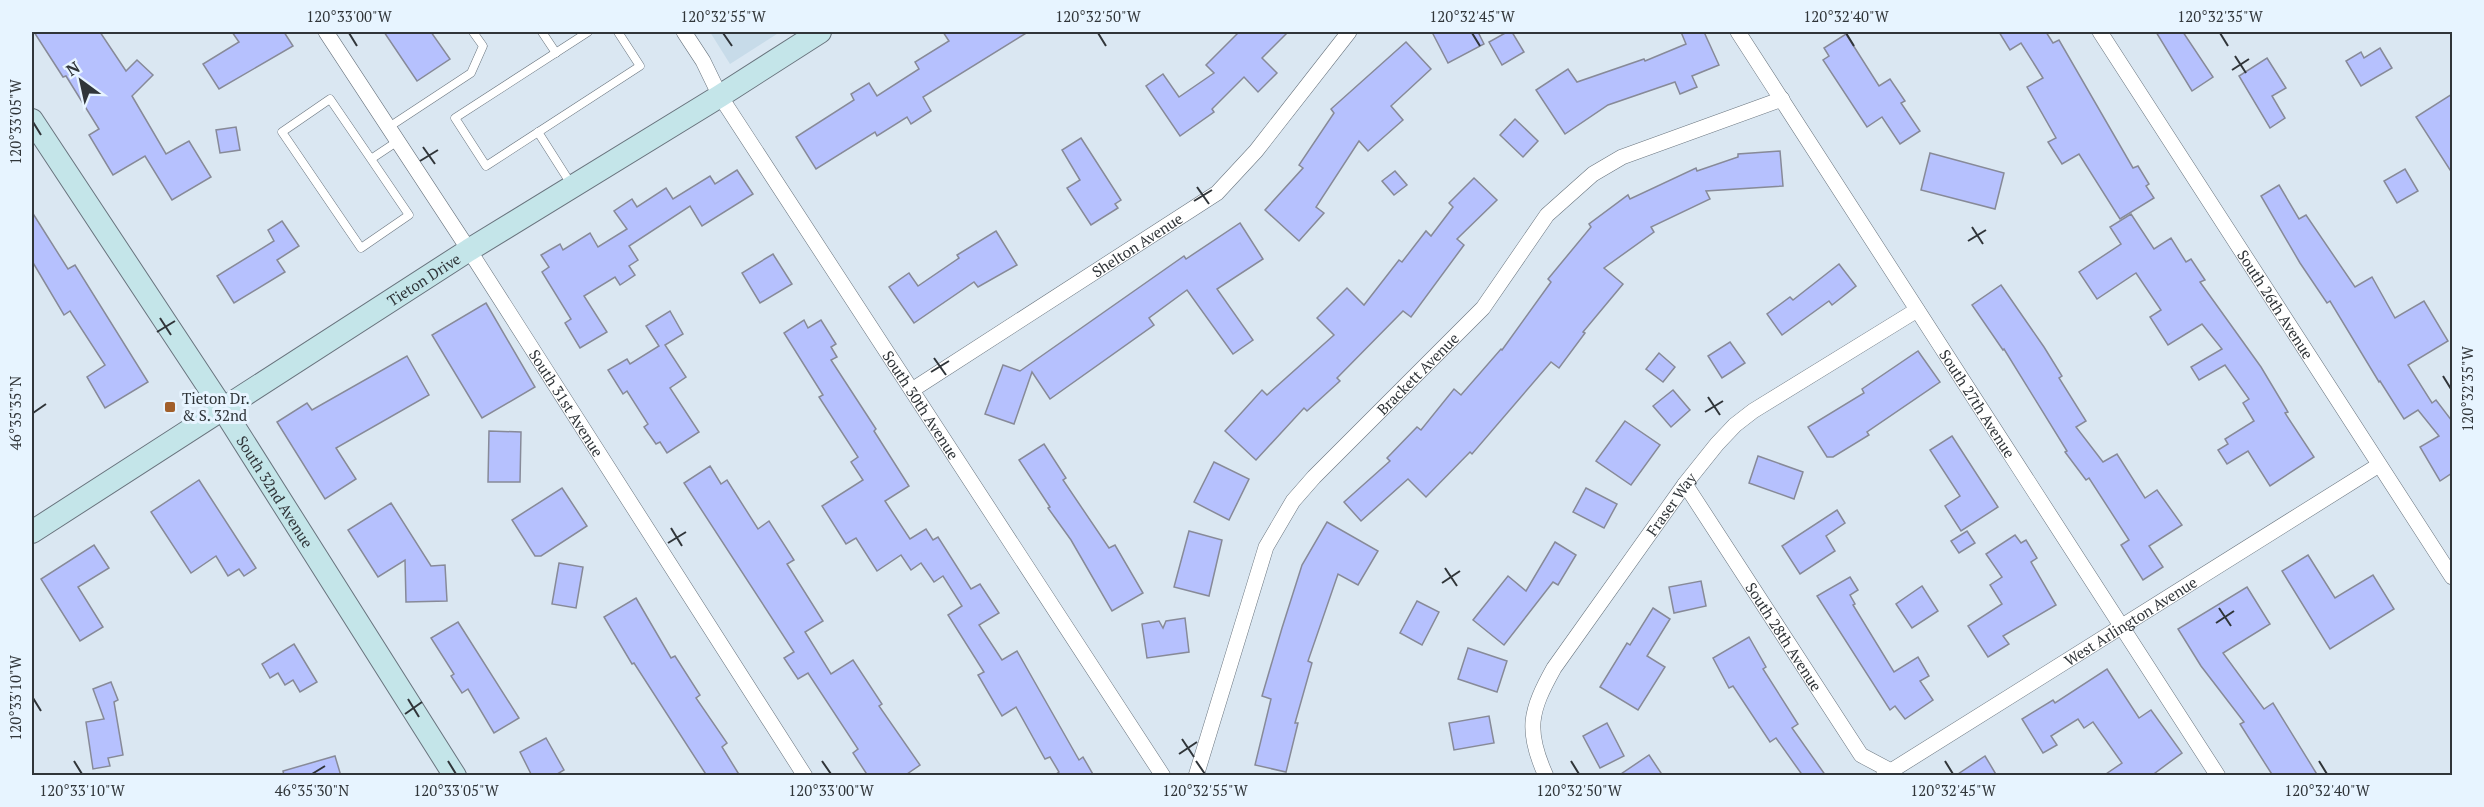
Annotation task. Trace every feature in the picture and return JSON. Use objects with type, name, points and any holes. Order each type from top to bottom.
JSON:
[{"type":"main road","name":"Tieton Drive","points":[[32,532],[469,249],[720,96],[820,32]]},
{"type":"main road","name":"South 32nd Avenue","points":[[32,120],[223,410],[455,776]]},
{"type":"street","name":"South 30th Avenue","points":[[684,32],[704,61],[720,96],[1163,776]]},
{"type":"street","name":"Shelton Avenue","points":[[912,390],[1217,193],[1256,151],[1349,32]]},
{"type":"street","name":"South 27th Avenue","points":[[1738,32],[2218,776]]},
{"type":"street","name":"South 26th Avenue","points":[[2100,32],[2452,578]]},
{"type":"street","name":"South 31st Avenue","points":[[331,33],[805,776]]},
{"type":"street","name":"Brackett Avenue","points":[[1196,776],[1266,547],[1293,501],[1314,477],[1483,308],[1547,215],[1593,174],[1622,157],[1782,99]]},
{"type":"street","name":"Fraser Way","points":[[1546,776],[1536,753],[1532,727],[1538,697],[1554,668],[1685,484],[1717,444],[1753,411],[1917,310]]},
{"type":"street","name":"West Arlington Avenue","points":[[1890,774],[2379,465]]},
{"type":"street","name":"South 28th Avenue","points":[[1685,484],[1861,755],[1890,774]]},
{"type":"lane","points":[[389,127],[471,74],[483,46],[473,32]]},
{"type":"lane","points":[[542,32],[556,53]]},
{"type":"lane","points":[[588,32],[456,118],[486,166],[640,66],[618,32]]},
{"type":"lane","points":[[330,99],[371,159],[409,215],[361,248],[282,132],[330,99]]},
{"type":"lane","points":[[538,132],[573,186]]},
{"type":"lane","points":[[371,159],[398,141]]},
{"type":"shaded area","points":[[710,32],[780,32],[730,64]]},
{"type":"building","points":[[34,32],[100,32],[126,71],[137,60],[153,75],[132,96],[166,154],[189,141],[211,177],[172,200],[145,156],[113,175],[89,135],[99,129],[66,76],[63,77]]},
{"type":"building","points":[[232,32],[284,32],[293,46],[219,89],[203,64],[239,42]]},
{"type":"building","points":[[384,32],[431,32],[450,59],[417,81]]},
{"type":"building","points":[[943,32],[1028,32],[923,97],[931,111],[911,124],[907,117],[877,136],[875,132],[816,169],[796,137],[854,100],[851,94],[869,83],[877,96],[919,69],[915,62],[949,41]]},
{"type":"building","points":[[1239,32],[1288,32],[1262,58],[1277,73],[1258,92],[1244,77],[1212,109],[1214,112],[1180,136],[1146,86],[1163,74],[1179,97],[1214,73],[1206,65]]},
{"type":"building","points":[[1432,32],[1478,32],[1484,44],[1448,63]]},
{"type":"building","points":[[1507,32],[1512,32],[1524,52],[1502,65],[1489,42]]},
{"type":"building","points":[[1681,32],[1704,32],[1719,65],[1692,76],[1697,87],[1680,94],[1675,82],[1608,105],[1565,134],[1536,90],[1568,69],[1577,82],[1644,59],[1645,61],[1686,44]]},
{"type":"building","points":[[1999,32],[2046,32],[2053,43],[2059,40],[2133,168],[2138,166],[2149,184],[2146,186],[2154,198],[2120,219],[2079,154],[2062,164],[2048,142],[2056,138],[2027,87],[2043,78],[2021,43],[2010,50]]},
{"type":"building","points":[[2156,32],[2183,32],[2213,77],[2192,91]]},
{"type":"building","points":[[1846,34],[1879,86],[1890,79],[1905,101],[1901,103],[1920,131],[1900,144],[1882,117],[1867,127],[1823,60],[1829,56],[1824,48]]},
{"type":"building","points":[[1406,42],[1431,69],[1391,106],[1403,120],[1368,151],[1359,141],[1316,207],[1324,213],[1299,241],[1265,210],[1303,168],[1299,165],[1334,113],[1331,109]]},
{"type":"building","points":[[2380,48],[2392,68],[2361,86],[2346,61],[2361,52],[2364,58]]},
{"type":"building","points":[[2267,58],[2286,88],[2272,96],[2285,118],[2270,128],[2239,76]]},
{"type":"building","points":[[2452,94],[2452,173],[2416,117]]},
{"type":"building","points":[[1515,119],[1538,141],[1523,157],[1500,135]]},
{"type":"building","points":[[236,127],[240,150],[220,153],[216,130]]},
{"type":"building","points":[[1081,138],[1121,200],[1115,204],[1118,208],[1091,225],[1067,188],[1080,180],[1062,150]]},
{"type":"building","points":[[1780,151],[1783,186],[1706,191],[1710,199],[1651,227],[1654,232],[1604,268],[1623,284],[1583,332],[1585,333],[1559,368],[1551,362],[1472,454],[1470,452],[1426,497],[1408,479],[1361,521],[1344,502],[1390,461],[1387,458],[1417,427],[1421,430],[1454,389],[1461,395],[1502,350],[1551,282],[1548,279],[1591,227],[1589,224],[1628,195],[1630,199],[1696,168],[1697,171],[1738,157],[1738,154]]},
{"type":"building","points":[[1930,153],[2004,173],[1995,209],[1921,190]]},
{"type":"building","points":[[2405,169],[2418,191],[2397,203],[2384,181]]},
{"type":"building","points":[[737,170],[753,194],[702,226],[690,206],[629,246],[638,260],[629,266],[635,275],[620,285],[615,277],[584,296],[607,332],[580,348],[565,323],[571,319],[542,272],[549,267],[541,255],[560,244],[563,250],[590,233],[598,247],[627,229],[614,211],[632,199],[637,207],[666,188],[673,199],[710,176],[715,184]]},
{"type":"building","points":[[1395,171],[1407,185],[1394,195],[1382,181]]},
{"type":"building","points":[[1474,178],[1497,200],[1457,239],[1464,245],[1411,317],[1403,311],[1337,378],[1340,381],[1307,411],[1304,408],[1256,460],[1225,431],[1262,390],[1267,395],[1334,335],[1317,318],[1347,288],[1364,305],[1399,260],[1402,262],[1426,231],[1431,236],[1453,207],[1449,203]]},
{"type":"building","points":[[2279,185],[2299,219],[2306,215],[2355,287],[2372,277],[2395,318],[2424,301],[2448,341],[2408,365],[2432,403],[2436,400],[2452,421],[2452,473],[2440,481],[2420,447],[2439,436],[2418,410],[2404,419],[2330,301],[2327,303],[2300,263],[2261,196]]},
{"type":"building","points":[[32,212],[68,269],[75,265],[148,382],[105,408],[87,377],[105,365],[70,311],[64,315],[32,261]]},
{"type":"building","points":[[2131,214],[2154,249],[2171,238],[2186,262],[2191,259],[2205,280],[2200,282],[2261,367],[2288,412],[2285,413],[2314,457],[2270,486],[2248,451],[2227,464],[2218,450],[2228,444],[2225,439],[2254,421],[2243,403],[2249,399],[2225,365],[2199,380],[2191,367],[2222,349],[2202,324],[2168,345],[2150,317],[2161,310],[2136,273],[2097,299],[2079,272],[2121,244],[2110,227]]},
{"type":"building","points":[[282,221],[299,246],[277,260],[285,272],[234,303],[217,276],[274,241],[268,230]]},
{"type":"building","points":[[1240,223],[1263,259],[1217,289],[1253,340],[1233,354],[1187,290],[1149,318],[1154,325],[1050,399],[1032,372],[1014,424],[985,414],[1003,365],[1020,371],[1184,256],[1186,259]]},
{"type":"building","points":[[996,231],[1017,265],[978,287],[974,282],[914,323],[889,287],[909,273],[918,286],[959,258],[957,255]]},
{"type":"building","points":[[773,254],[792,284],[760,303],[742,273]]},
{"type":"building","points":[[1839,264],[1856,286],[1832,305],[1829,301],[1782,335],[1767,314],[1790,297],[1793,300]]},
{"type":"building","points":[[2001,285],[2044,347],[2062,376],[2059,378],[2086,421],[2076,427],[2103,462],[2117,454],[2145,498],[2157,490],[2182,525],[2149,546],[2163,567],[2143,580],[2121,545],[2129,540],[2089,478],[2086,480],[2065,452],[2067,451],[2004,349],[1972,305]]},
{"type":"building","points":[[486,303],[535,387],[482,418],[432,335]]},
{"type":"building","points":[[670,311],[683,334],[665,345],[686,377],[670,388],[699,432],[667,453],[660,442],[656,444],[644,427],[648,424],[627,391],[623,394],[608,370],[627,359],[630,364],[659,346],[646,326]]},
{"type":"building","points":[[804,320],[808,328],[821,320],[836,344],[831,347],[837,357],[831,360],[876,429],[874,431],[909,486],[885,501],[910,539],[926,529],[933,540],[938,537],[971,589],[980,584],[999,613],[979,625],[1002,660],[1017,651],[1079,760],[1083,757],[1094,776],[1053,776],[1059,772],[1050,757],[1045,759],[1016,707],[1002,716],[978,675],[984,672],[948,615],[962,606],[943,576],[934,582],[921,563],[911,570],[901,555],[877,571],[856,538],[846,544],[822,506],[863,480],[851,462],[858,457],[819,397],[823,395],[784,333]]},
{"type":"building","points":[[1730,342],[1745,363],[1722,378],[1708,356]]},
{"type":"building","points":[[1918,351],[1940,382],[1867,432],[1869,435],[1833,457],[1827,457],[1808,427],[1864,393],[1862,389]]},
{"type":"building","points":[[1659,353],[1675,367],[1663,382],[1646,369]]},
{"type":"building","points":[[407,356],[429,395],[336,448],[356,479],[325,499],[277,422],[307,403],[312,410]]},
{"type":"building","points":[[1673,390],[1690,410],[1671,427],[1653,406]]},
{"type":"building","points":[[1625,421],[1660,445],[1631,485],[1596,461]]},
{"type":"building","points":[[489,431],[521,432],[520,482],[488,482]]},
{"type":"building","points":[[1952,436],[1998,507],[1961,531],[1945,506],[1960,496],[1930,450]]},
{"type":"building","points":[[1044,444],[1066,478],[1063,480],[1109,548],[1115,545],[1143,593],[1112,611],[1071,540],[1048,508],[1050,507],[1019,460]]},
{"type":"building","points":[[1758,456],[1803,472],[1794,499],[1749,483]]},
{"type":"building","points":[[1214,462],[1249,479],[1229,520],[1194,502]]},
{"type":"building","points":[[710,466],[721,484],[727,480],[758,529],[769,521],[794,560],[787,564],[823,621],[805,632],[831,674],[853,660],[882,704],[879,706],[920,765],[904,776],[868,776],[853,753],[858,749],[808,673],[798,679],[784,658],[794,652],[684,483]]},
{"type":"building","points":[[199,480],[256,568],[244,576],[239,569],[228,576],[216,556],[191,573],[151,512]]},
{"type":"building","points":[[562,488],[587,526],[541,556],[535,556],[512,520]]},
{"type":"building","points":[[1586,488],[1617,504],[1604,528],[1573,512]]},
{"type":"building","points":[[391,503],[431,566],[445,565],[447,601],[406,602],[405,560],[378,577],[348,530]]},
{"type":"building","points":[[1837,510],[1845,523],[1826,536],[1835,551],[1800,574],[1782,546]]},
{"type":"building","points":[[1327,522],[1378,551],[1358,585],[1338,574],[1308,661],[1312,663],[1295,723],[1298,723],[1286,772],[1255,765],[1271,699],[1262,696],[1282,628],[1302,565]]},
{"type":"building","points":[[1189,531],[1222,540],[1209,596],[1174,587]]},
{"type":"building","points":[[1967,531],[1975,543],[1959,553],[1951,541]]},
{"type":"building","points":[[2015,535],[2021,543],[2026,540],[2037,558],[2031,562],[2056,605],[2003,636],[2009,644],[1988,657],[1968,626],[2002,604],[1990,585],[2002,577],[1986,554]]},
{"type":"building","points":[[1555,542],[1576,555],[1558,585],[1553,582],[1504,645],[1473,620],[1508,576],[1526,591]]},
{"type":"building","points":[[94,545],[109,568],[78,587],[103,627],[80,641],[41,579]]},
{"type":"building","points":[[2308,555],[2335,598],[2373,575],[2394,609],[2330,649],[2282,571]]},
{"type":"building","points":[[559,563],[583,567],[576,608],[552,604]]},
{"type":"building","points":[[1850,577],[1858,590],[1850,595],[1855,604],[1853,605],[1894,672],[1918,657],[1929,676],[1920,681],[1933,700],[1905,719],[1895,706],[1890,710],[1817,596]]},
{"type":"building","points":[[1701,581],[1706,606],[1674,613],[1669,587]]},
{"type":"building","points":[[1922,586],[1938,611],[1912,628],[1896,604]]},
{"type":"building","points":[[2247,587],[2270,624],[2223,653],[2264,709],[2273,703],[2318,776],[2273,776],[2240,724],[2244,722],[2201,666],[2178,629]]},
{"type":"building","points":[[636,598],[671,658],[675,656],[700,695],[696,698],[727,743],[722,747],[740,776],[707,776],[634,663],[632,664],[604,617]]},
{"type":"building","points":[[1417,601],[1439,612],[1422,645],[1400,633]]},
{"type":"building","points":[[1653,608],[1670,619],[1647,656],[1665,667],[1638,710],[1600,687],[1627,643],[1630,645]]},
{"type":"building","points":[[1185,618],[1189,652],[1147,658],[1142,624],[1159,621],[1163,628],[1166,621]]},
{"type":"building","points":[[458,622],[519,718],[494,733],[468,689],[462,693],[451,676],[454,674],[431,638]]},
{"type":"building","points":[[1749,637],[1766,667],[1763,669],[1798,724],[1792,728],[1826,776],[1803,776],[1776,738],[1770,742],[1733,686],[1729,688],[1713,658]]},
{"type":"building","points":[[294,644],[317,682],[300,692],[293,680],[285,685],[278,673],[270,678],[262,664]]},
{"type":"building","points":[[1468,648],[1507,661],[1497,692],[1458,679]]},
{"type":"building","points":[[2107,669],[2139,718],[2151,710],[2182,753],[2151,776],[2103,776],[2122,763],[2093,722],[2084,728],[2078,719],[2051,736],[2057,745],[2043,753],[2022,719],[2053,700],[2055,703]]},
{"type":"building","points":[[111,682],[118,700],[114,702],[123,755],[108,758],[110,766],[93,769],[86,722],[104,719],[93,689]]},
{"type":"building","points":[[1489,716],[1494,743],[1454,750],[1449,723]]},
{"type":"building","points":[[1607,723],[1624,756],[1600,768],[1583,736]]},
{"type":"building","points":[[546,738],[564,770],[554,776],[532,776],[520,752]]},
{"type":"building","points":[[1649,755],[1663,776],[1618,776]]},
{"type":"building","points":[[335,756],[341,776],[284,776],[283,771]]},
{"type":"building","points":[[1985,756],[1997,776],[1955,776]]},
{"type":"place","name":"Tieton Dr. & S. 32nd","points":[[170,407]]}]
